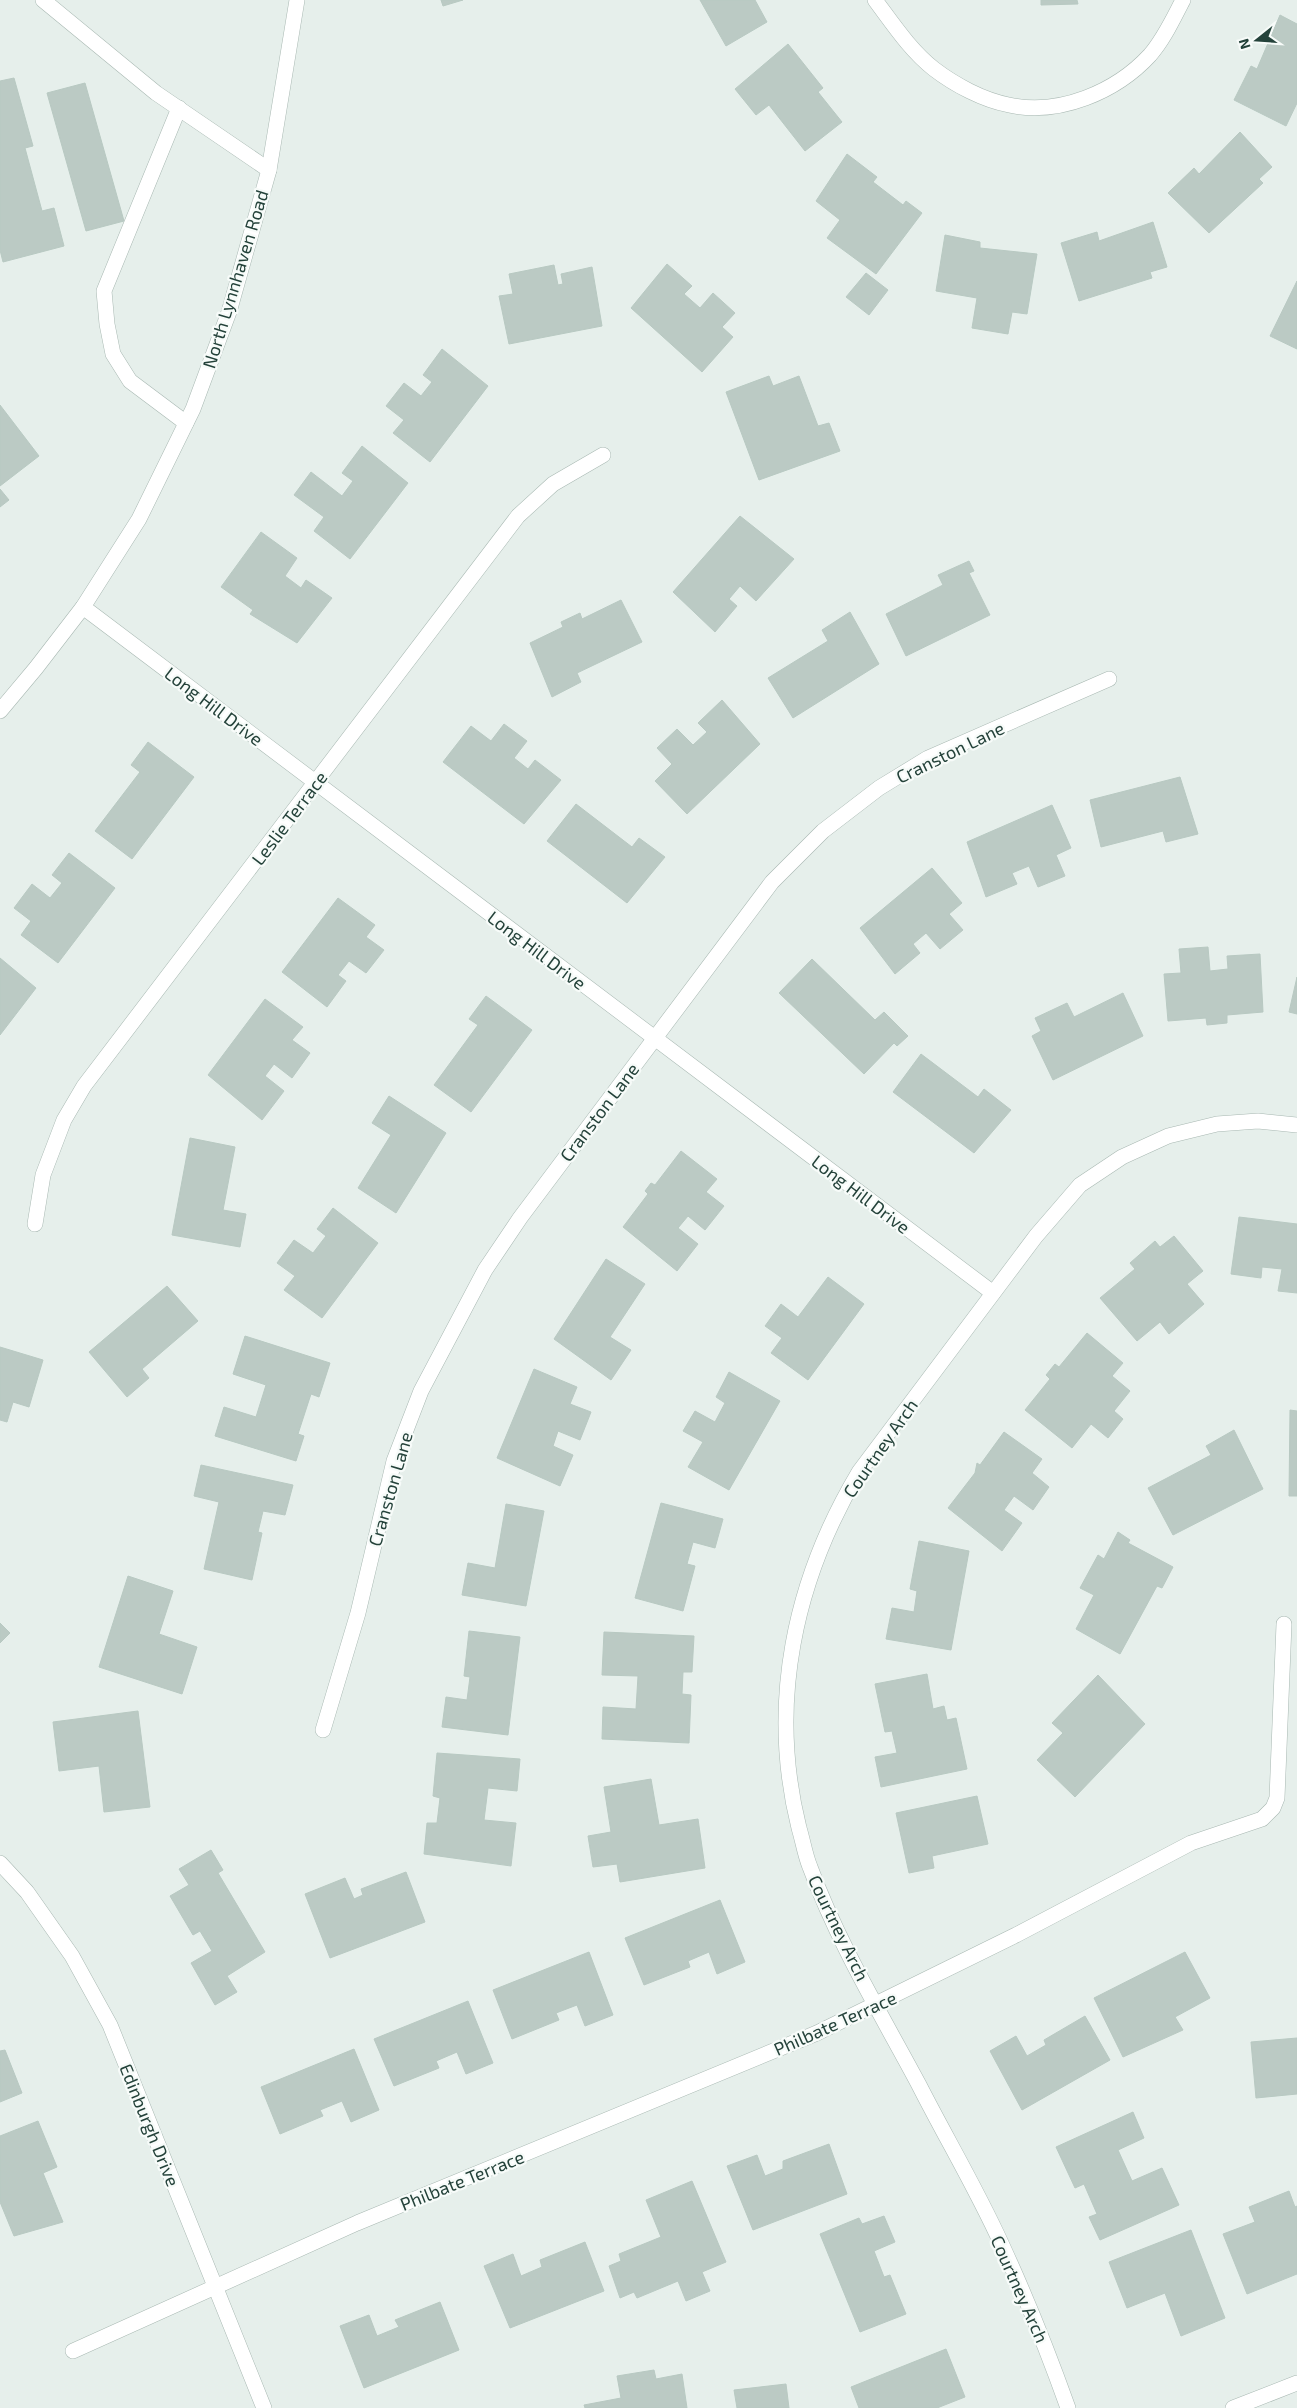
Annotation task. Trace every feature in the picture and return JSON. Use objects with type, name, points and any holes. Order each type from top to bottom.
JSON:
[{"type":"street","points":[[43,0],[148,87],[269,170]]},
{"type":"street","name":"North Lynnhaven Road","points":[[0,711],[83,607],[139,519],[186,423],[229,312],[269,170],[297,0]]},
{"type":"street","points":[[875,0],[904,40],[934,69],[985,97],[1009,105],[1046,107],[1082,99],[1116,84],[1150,55],[1167,32],[1183,0]]},
{"type":"street","points":[[179,108],[104,290],[106,324],[113,354],[130,381],[186,423]]},
{"type":"street","name":"Leslie Terrace","points":[[35,1224],[43,1176],[64,1120],[84,1086],[518,516],[553,484],[603,455]]},
{"type":"street","name":"Long Hill Drive","points":[[83,607],[993,1292]]},
{"type":"street","name":"Cranston Lane","points":[[322,1730],[358,1613],[394,1460],[421,1391],[485,1270],[520,1218],[772,882],[823,831],[879,788],[928,758],[1109,679]]},
{"type":"street","name":"Courtney Arch","points":[[1068,2408],[1041,2335],[1000,2241],[834,1924],[809,1865],[793,1802],[785,1739],[785,1701],[796,1625],[819,1552],[855,1480],[993,1292],[1036,1236],[1080,1185],[1122,1157],[1168,1136],[1217,1124],[1258,1121],[1297,1125]]},
{"type":"street","name":"Philbate Terrace","points":[[73,2351],[357,2223],[817,2033],[877,2005],[1191,1843],[1262,1818],[1273,1808],[1278,1798],[1284,1624]]},
{"type":"street","name":"Edinburgh Drive","points":[[0,1864],[27,1892],[72,1956],[110,2025],[264,2408]]},
{"type":"street","points":[[1234,2408],[1297,2383]]},
{"type":"building","points":[[441,0],[463,0],[443,6]]},
{"type":"building","points":[[700,0],[755,0],[767,22],[726,46]]},
{"type":"building","points":[[1041,0],[1077,0],[1078,4],[1041,5]]},
{"type":"building","points":[[1280,15],[1297,24],[1297,103],[1286,126],[1234,100],[1251,66],[1257,69]]},
{"type":"building","points":[[788,44],[823,88],[818,92],[842,122],[805,151],[769,105],[756,115],[735,89]]},
{"type":"building","points":[[14,78],[33,146],[25,148],[42,211],[54,208],[64,246],[3,262],[0,250],[0,81]]},
{"type":"building","points":[[85,83],[124,221],[86,231],[47,93]]},
{"type":"building","points":[[1240,132],[1272,167],[1259,179],[1263,183],[1209,233],[1168,193],[1194,168],[1199,174]]},
{"type":"building","points":[[847,154],[877,177],[873,182],[903,205],[906,201],[922,213],[876,274],[827,238],[840,220],[816,201]]},
{"type":"building","points":[[1153,222],[1167,267],[1150,272],[1152,278],[1079,301],[1061,243],[1097,232],[1099,241]]},
{"type":"building","points":[[945,235],[980,242],[980,248],[1037,254],[1027,314],[1012,312],[1008,334],[972,328],[977,298],[936,291]]},
{"type":"building","points":[[667,264],[692,286],[684,294],[700,308],[713,293],[735,313],[722,327],[733,337],[702,372],[631,308]]},
{"type":"building","points":[[554,265],[558,285],[563,284],[561,274],[592,267],[602,326],[509,344],[499,296],[513,294],[509,274]]},
{"type":"building","points":[[866,273],[888,290],[869,315],[846,297]]},
{"type":"building","points":[[1297,281],[1297,349],[1270,336]]},
{"type":"building","points":[[442,349],[488,386],[430,462],[393,433],[404,420],[386,406],[404,383],[421,396],[432,382],[423,375]]},
{"type":"building","points":[[769,376],[773,386],[799,376],[818,426],[829,423],[840,451],[759,480],[726,392]]},
{"type":"building","points":[[0,405],[39,456],[0,486]]},
{"type":"building","points":[[362,446],[408,483],[350,559],[314,531],[324,517],[294,495],[311,472],[342,496],[353,481],[342,473]]},
{"type":"building","points":[[0,489],[9,500],[0,507]]},
{"type":"building","points":[[740,516],[794,559],[756,601],[740,586],[729,599],[737,606],[715,632],[673,592]]},
{"type":"building","points":[[261,532],[297,558],[285,576],[301,588],[306,580],[332,598],[297,643],[250,614],[253,610],[221,587]]},
{"type":"building","points":[[969,561],[974,571],[969,573],[990,615],[906,656],[886,614],[943,585],[938,575]]},
{"type":"building","points":[[621,600],[642,642],[577,673],[581,682],[552,697],[530,643],[563,627],[561,622],[580,613],[582,619]]},
{"type":"building","points":[[850,612],[879,664],[793,718],[768,678],[828,641],[822,630]]},
{"type":"building","points":[[722,700],[760,744],[687,814],[655,781],[672,764],[657,748],[677,729],[693,745],[707,732],[698,723]]},
{"type":"building","points":[[504,724],[527,741],[514,758],[528,769],[535,760],[561,780],[524,824],[443,762],[471,726],[491,741]]},
{"type":"building","points":[[148,742],[194,777],[132,859],[95,831],[140,772],[131,765]]},
{"type":"building","points":[[1180,777],[1198,834],[1166,842],[1163,831],[1101,847],[1090,800]]},
{"type":"building","points":[[576,804],[632,847],[639,838],[665,857],[627,903],[547,841]]},
{"type":"building","points":[[1052,805],[1071,848],[1056,855],[1065,876],[1038,887],[1029,866],[1012,873],[1017,884],[986,897],[967,842]]},
{"type":"building","points":[[69,853],[115,888],[58,963],[21,935],[31,921],[14,908],[32,884],[50,898],[62,883],[52,875]]},
{"type":"building","points":[[932,868],[962,903],[949,914],[963,930],[940,949],[926,933],[913,944],[920,953],[895,974],[860,928]]},
{"type":"building","points":[[338,898],[375,925],[366,937],[384,950],[366,973],[349,961],[338,975],[346,981],[327,1007],[282,972]]},
{"type":"building","points":[[1208,947],[1210,971],[1228,969],[1227,956],[1260,954],[1263,1012],[1227,1015],[1227,1023],[1207,1025],[1206,1018],[1168,1021],[1164,974],[1181,973],[1179,949]]},
{"type":"building","points":[[0,958],[36,988],[0,1035]]},
{"type":"building","points":[[812,959],[875,1020],[884,1012],[908,1036],[897,1046],[894,1043],[864,1074],[779,993]]},
{"type":"building","points":[[1297,977],[1297,1014],[1289,1012]]},
{"type":"building","points":[[1123,993],[1143,1036],[1053,1080],[1032,1036],[1041,1031],[1035,1018],[1067,1003],[1074,1017]]},
{"type":"building","points":[[486,996],[532,1030],[471,1112],[434,1085],[478,1025],[469,1019]]},
{"type":"building","points":[[265,999],[303,1027],[292,1040],[310,1053],[292,1078],[274,1064],[265,1076],[284,1091],[262,1120],[208,1075]]},
{"type":"building","points":[[921,1054],[978,1097],[984,1089],[1011,1110],[974,1153],[893,1092]]},
{"type":"building","points":[[389,1096],[446,1133],[396,1213],[358,1188],[391,1135],[372,1123]]},
{"type":"building","points":[[190,1138],[235,1147],[223,1210],[246,1214],[240,1247],[172,1235]]},
{"type":"building","points":[[681,1151],[717,1179],[706,1192],[724,1206],[705,1230],[688,1216],[678,1228],[698,1244],[677,1271],[623,1227],[648,1194],[645,1191],[651,1183],[655,1185]]},
{"type":"building","points":[[333,1208],[378,1243],[322,1318],[284,1290],[295,1276],[277,1263],[294,1240],[313,1253],[326,1236],[317,1229]]},
{"type":"building","points":[[1239,1217],[1297,1224],[1297,1293],[1278,1291],[1282,1269],[1262,1267],[1261,1278],[1231,1274]]},
{"type":"building","points":[[1174,1236],[1203,1271],[1187,1284],[1204,1304],[1169,1334],[1160,1322],[1137,1341],[1100,1298],[1135,1269],[1130,1263],[1155,1241],[1160,1247]]},
{"type":"building","points":[[606,1259],[645,1284],[610,1337],[631,1350],[611,1380],[554,1339]]},
{"type":"building","points":[[828,1277],[864,1304],[808,1380],[771,1353],[782,1338],[765,1326],[781,1304],[798,1317]]},
{"type":"building","points":[[167,1286],[198,1321],[142,1369],[149,1378],[127,1397],[89,1352]]},
{"type":"building","points":[[1087,1333],[1123,1363],[1112,1376],[1130,1391],[1114,1411],[1123,1419],[1108,1438],[1091,1424],[1072,1448],[1025,1410],[1050,1379],[1046,1375],[1055,1364],[1059,1367]]},
{"type":"building","points":[[245,1336],[330,1363],[319,1397],[311,1394],[298,1434],[304,1436],[296,1461],[215,1436],[224,1407],[256,1417],[266,1385],[233,1374]]},
{"type":"building","points":[[0,1347],[43,1360],[29,1407],[13,1402],[7,1422],[0,1420]]},
{"type":"building","points":[[534,1369],[577,1387],[570,1404],[591,1412],[580,1440],[558,1431],[553,1446],[573,1455],[560,1486],[497,1458]]},
{"type":"building","points":[[729,1372],[780,1401],[729,1490],[688,1467],[703,1442],[683,1431],[695,1411],[715,1422],[725,1403],[716,1397]]},
{"type":"building","points":[[1290,1410],[1297,1411],[1297,1496],[1289,1496]]},
{"type":"building","points":[[1234,1430],[1263,1489],[1173,1535],[1148,1488],[1211,1455],[1206,1446]]},
{"type":"building","points":[[1004,1432],[1042,1459],[1032,1473],[1049,1487],[1033,1510],[1014,1496],[1004,1510],[1022,1523],[1002,1551],[948,1508],[975,1473],[977,1463],[980,1465]]},
{"type":"building","points":[[201,1465],[293,1485],[285,1515],[263,1511],[258,1532],[262,1533],[252,1580],[204,1569],[219,1502],[194,1496]]},
{"type":"building","points":[[661,1503],[723,1519],[715,1548],[693,1542],[687,1564],[695,1566],[683,1611],[635,1598]]},
{"type":"building","points":[[506,1504],[544,1511],[526,1606],[462,1595],[468,1563],[495,1568]]},
{"type":"building","points":[[1118,1532],[1130,1540],[1128,1543],[1173,1567],[1162,1588],[1157,1586],[1120,1654],[1076,1629],[1094,1595],[1080,1588],[1098,1555],[1104,1559]]},
{"type":"building","points":[[919,1541],[969,1551],[951,1650],[886,1639],[892,1608],[914,1612],[917,1591],[910,1589]]},
{"type":"building","points":[[128,1576],[173,1591],[159,1634],[197,1647],[182,1694],[99,1667]]},
{"type":"building","points":[[0,1623],[10,1633],[0,1643]]},
{"type":"building","points":[[469,1631],[520,1637],[508,1735],[442,1727],[446,1697],[467,1700],[470,1677],[464,1676]]},
{"type":"building","points":[[604,1632],[694,1636],[692,1672],[683,1672],[682,1694],[691,1695],[689,1743],[602,1739],[603,1707],[636,1709],[638,1676],[602,1675]]},
{"type":"building","points":[[927,1674],[933,1709],[944,1706],[947,1720],[956,1718],[967,1769],[881,1787],[875,1757],[897,1753],[892,1731],[885,1732],[875,1684]]},
{"type":"building","points":[[1098,1675],[1145,1724],[1075,1797],[1037,1760],[1063,1733],[1052,1723]]},
{"type":"building","points":[[138,1711],[150,1807],[104,1812],[99,1766],[59,1771],[53,1722]]},
{"type":"building","points":[[437,1753],[520,1759],[517,1791],[488,1788],[484,1820],[516,1823],[511,1866],[424,1854],[427,1823],[437,1823],[440,1798],[433,1796]]},
{"type":"building","points":[[651,1779],[659,1825],[698,1819],[705,1868],[620,1882],[617,1864],[593,1867],[588,1836],[611,1832],[604,1787]]},
{"type":"building","points":[[977,1796],[988,1844],[932,1856],[934,1868],[909,1873],[896,1813]]},
{"type":"building","points":[[211,1850],[223,1870],[218,1873],[265,1952],[227,1976],[237,1992],[215,2005],[191,1963],[212,1951],[200,1931],[193,1935],[170,1896],[189,1885],[179,1869]]},
{"type":"building","points":[[406,1872],[425,1922],[330,1958],[305,1894],[345,1878],[354,1899],[363,1895],[361,1889]]},
{"type":"building","points":[[720,1900],[745,1962],[717,1974],[709,1952],[688,1961],[690,1967],[644,1985],[625,1938]]},
{"type":"building","points":[[589,1952],[613,2015],[585,2026],[577,2005],[556,2013],[559,2020],[512,2039],[493,1990]]},
{"type":"building","points":[[1185,1952],[1210,1998],[1175,2017],[1183,2030],[1123,2057],[1094,1998]]},
{"type":"building","points":[[468,2001],[493,2063],[466,2074],[457,2052],[436,2061],[439,2068],[394,2086],[374,2039]]},
{"type":"building","points":[[1085,2016],[1110,2060],[1022,2110],[990,2051],[1016,2036],[1027,2056],[1046,2045],[1044,2040]]},
{"type":"building","points":[[1297,2038],[1297,2094],[1256,2098],[1251,2042]]},
{"type":"building","points":[[354,2049],[379,2110],[351,2122],[342,2101],[320,2110],[323,2116],[280,2134],[261,2087]]},
{"type":"building","points":[[5,2050],[22,2093],[0,2102],[0,2051]]},
{"type":"building","points":[[1133,2112],[1144,2138],[1118,2150],[1132,2181],[1162,2168],[1179,2205],[1100,2240],[1089,2217],[1097,2214],[1084,2184],[1075,2188],[1056,2147]]},
{"type":"building","points":[[38,2121],[57,2167],[43,2173],[63,2222],[14,2236],[0,2202],[0,2136]]},
{"type":"building","points":[[829,2144],[847,2194],[753,2230],[727,2166],[757,2155],[765,2176],[783,2169],[783,2161]]},
{"type":"building","points":[[692,2181],[726,2262],[702,2272],[710,2291],[686,2301],[678,2281],[637,2298],[634,2292],[620,2298],[609,2266],[621,2261],[619,2254],[661,2237],[646,2200]]},
{"type":"building","points":[[1289,2191],[1295,2207],[1297,2206],[1297,2274],[1247,2294],[1223,2234],[1255,2222],[1249,2207]]},
{"type":"building","points":[[884,2216],[895,2242],[874,2251],[884,2277],[890,2275],[906,2314],[860,2332],[820,2234],[859,2218],[862,2224]]},
{"type":"building","points":[[1191,2230],[1225,2318],[1181,2336],[1165,2293],[1127,2308],[1109,2262]]},
{"type":"building","points":[[585,2242],[604,2291],[510,2328],[484,2266],[513,2254],[521,2276],[542,2267],[540,2260]]},
{"type":"building","points":[[440,2302],[459,2350],[364,2388],[340,2326],[369,2315],[377,2336],[399,2327],[395,2320]]},
{"type":"building","points":[[946,2349],[965,2397],[937,2408],[859,2408],[851,2387]]},
{"type":"building","points":[[654,2370],[656,2379],[682,2374],[687,2408],[585,2408],[584,2405],[621,2398],[617,2376]]},
{"type":"building","points":[[786,2384],[789,2408],[737,2408],[734,2390]]}]
